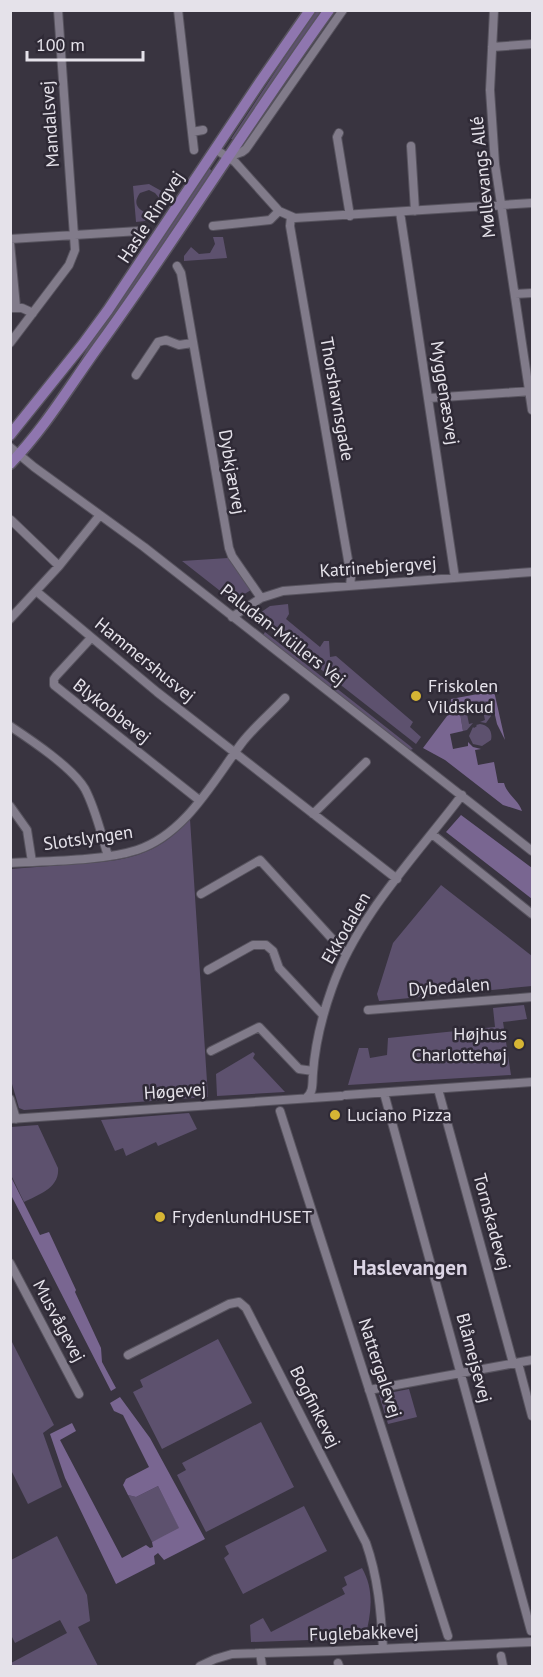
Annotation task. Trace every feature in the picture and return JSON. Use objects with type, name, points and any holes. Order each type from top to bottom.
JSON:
[{"type":"main road","name":"Hasle Ringvej","points":[[10,435],[108,310],[310,10]]},
{"type":"main road","name":"Hasle Ringvej","points":[[10,464],[15,451],[44,424],[120,317],[329,10]]},
{"type":"street","name":"Mandalsvej","points":[[10,343],[72,260],[75,250],[58,10]]},
{"type":"street","points":[[178,10],[194,150]]},
{"type":"street","name":"Hasle Ringvej","points":[[227,157],[246,149],[343,10]]},
{"type":"street","name":"Møllevangs Allé","points":[[494,10],[492,121],[501,205],[532,410]]},
{"type":"street","points":[[492,47],[532,44]]},
{"type":"street","points":[[192,132],[203,130]]},
{"type":"street","points":[[339,133],[337,137],[350,216]]},
{"type":"street","points":[[411,146],[415,211]]},
{"type":"street","points":[[215,149],[235,162],[279,211],[291,217],[305,219],[532,203]]},
{"type":"street","points":[[213,226],[270,220],[279,211]]},
{"type":"street","name":"Myggenæsvej","points":[[400,212],[455,569]]},
{"type":"street","name":"Thorshavnsgade","points":[[291,217],[290,226],[351,586]]},
{"type":"street","points":[[33,313],[26,309],[13,308],[10,241],[139,231]]},
{"type":"street","name":"Dybkjærvej","points":[[177,266],[229,548],[261,598]]},
{"type":"street","points":[[515,294],[532,293]]},
{"type":"street","points":[[135,375],[158,342],[166,340],[179,345],[192,343]]},
{"type":"street","points":[[429,398],[531,392]]},
{"type":"street","name":"Paludan-Müllers Vej","points":[[15,451],[152,553],[532,851]]},
{"type":"street","points":[[10,619],[59,566],[100,515]]},
{"type":"street","points":[[11,520],[59,566]]},
{"type":"street","name":"Katrinebjergvej","points":[[232,617],[261,598],[283,591],[351,586],[455,569],[532,572]]},
{"type":"street","name":"Hammershusvej","points":[[36,591],[157,692],[397,879]]},
{"type":"street","name":"Blykobbevej","points":[[90,638],[56,676],[54,686],[200,800]]},
{"type":"street","points":[[236,752],[285,699]]},
{"type":"street","points":[[10,726],[64,766],[81,783],[108,856]]},
{"type":"street","name":"Slotslyngen","points":[[10,863],[108,856],[140,849],[163,837],[182,821],[236,752]]},
{"type":"street","points":[[314,814],[366,762]]},
{"type":"street","name":"Ekkodalen","points":[[306,1098],[312,1091],[313,1071],[323,1015],[346,954],[374,909],[462,795]]},
{"type":"street","points":[[10,806],[27,830],[32,862]]},
{"type":"street","points":[[432,834],[532,914]]},
{"type":"street","points":[[201,894],[260,860],[346,954]]},
{"type":"street","points":[[207,970],[253,945],[266,945],[273,951],[279,968],[323,1015]]},
{"type":"street","name":"Dybedalen","points":[[368,1010],[532,997]]},
{"type":"street","points":[[211,1051],[259,1027],[299,1069],[313,1071]]},
{"type":"street","name":"Høgevej","points":[[13,1119],[532,1082]]},
{"type":"street","name":"Tornskadevej","points":[[438,1089],[532,1416]]},
{"type":"street","name":"Blåmejsevej","points":[[384,1093],[531,1631]]},
{"type":"street","points":[[10,1099],[13,1119]]},
{"type":"street","name":"Nattergalevej","points":[[280,1111],[448,1636]]},
{"type":"street","name":"Musvågevej","points":[[10,1263],[79,1394]]},
{"type":"street","name":"Bogfinkevej","points":[[128,1355],[229,1304],[238,1302],[246,1308],[366,1543],[374,1566],[381,1611],[383,1648]]},
{"type":"street","points":[[369,1390],[532,1360]]},
{"type":"street","name":"Fuglebakkevej","points":[[200,1666],[224,1656],[260,1653],[532,1642]]},
{"type":"street","points":[[260,1653],[262,1666]]},
{"type":"street","points":[[501,1656],[503,1666]]},
{"type":"shaded area","points":[[315,11],[323,11],[234,139],[231,139]]},
{"type":"shaded area","points":[[209,168],[212,171],[149,266],[73,373],[91,342]]},
{"type":"shaded area","points":[[149,184],[165,193],[160,199],[149,190],[140,193],[136,200],[137,206],[149,214],[145,221],[136,222],[133,186]]},
{"type":"shaded area","points":[[213,237],[223,237],[227,258],[184,261],[184,256],[191,247],[199,254],[210,253],[215,244]]},
{"type":"shaded area","points":[[228,558],[251,590],[233,601],[182,561]]},
{"type":"shaded area","points":[[288,604],[289,614],[286,619],[320,647],[324,641],[329,641],[330,657],[336,656],[413,722],[410,727],[421,737],[416,744],[254,617],[270,606]]},
{"type":"shaded area","points":[[265,632],[413,749],[410,750],[403,745],[263,635]]},
{"type":"shaded area","points":[[494,691],[505,740],[497,724],[492,702],[465,701],[459,707],[463,731],[450,734],[453,749],[468,746],[468,742],[473,747],[481,749],[475,750],[478,765],[494,762],[498,783],[504,783],[522,811],[503,805],[445,760],[423,748],[450,712],[451,699]]},
{"type":"shaded area","points":[[465,701],[492,702],[494,709],[490,710],[491,716],[486,723],[480,722],[485,720],[482,706],[466,709],[469,724],[473,723],[463,731],[459,707]]},
{"type":"shaded area","points":[[480,724],[491,731],[491,740],[482,746],[473,744],[469,736],[473,727]]},
{"type":"shaded area","points":[[461,815],[532,868],[532,899],[446,832]]},
{"type":"shaded area","points":[[190,819],[208,1097],[24,1110],[19,1108],[10,1077],[11,869],[109,861],[138,855],[165,842]]},
{"type":"shaded area","points":[[441,885],[532,956],[532,986],[379,1001],[377,994],[393,943]]},
{"type":"shaded area","points":[[524,1005],[527,1019],[503,1022],[511,1075],[348,1085],[359,1048],[368,1048],[370,1058],[387,1055],[388,1038],[495,1027],[493,1008]]},
{"type":"shaded area","points":[[253,1052],[255,1054],[253,1058],[285,1092],[217,1096],[216,1074]]},
{"type":"shaded area","points":[[189,1113],[197,1129],[158,1146],[156,1142],[126,1156],[123,1148],[115,1151],[101,1120]]},
{"type":"shaded area","points":[[38,1125],[58,1168],[58,1175],[56,1181],[47,1190],[24,1202],[11,1175],[11,1127]]},
{"type":"shaded area","points":[[10,1175],[40,1235],[49,1232],[101,1348],[102,1362],[116,1388],[111,1391],[11,1195]]},
{"type":"shaded area","points":[[218,1339],[252,1403],[162,1449],[133,1392],[143,1387],[140,1380]]},
{"type":"shaded area","points":[[11,1340],[54,1425],[43,1433],[62,1487],[28,1504],[11,1470]]},
{"type":"shaded area","points":[[409,1389],[417,1417],[388,1424],[379,1395]]},
{"type":"shaded area","points":[[120,1397],[150,1438],[205,1539],[164,1560],[158,1553],[154,1556],[155,1564],[116,1584],[65,1478],[50,1434],[72,1423],[76,1431],[60,1440],[122,1558],[146,1545],[153,1547],[152,1542],[179,1528],[158,1486],[136,1497],[128,1495],[123,1485],[126,1479],[149,1467],[123,1415],[114,1411],[110,1403]]},
{"type":"shaded area","points":[[261,1422],[294,1487],[206,1532],[177,1475],[186,1470],[182,1463]]},
{"type":"shaded area","points":[[158,1486],[180,1529],[152,1542],[128,1495],[136,1497]]},
{"type":"shaded area","points":[[304,1506],[327,1551],[243,1594],[224,1558],[229,1554],[225,1546]]},
{"type":"shaded area","points":[[57,1536],[87,1595],[90,1621],[78,1627],[98,1666],[11,1666],[11,1663],[67,1633],[60,1620],[15,1643],[11,1635],[11,1560]]},
{"type":"shaded area","points":[[362,1568],[369,1585],[371,1603],[365,1638],[251,1642],[250,1625],[263,1618],[271,1632],[345,1594],[342,1588],[347,1585],[344,1577]]},
{"type":"place","name":"Friskolen Vildskud","points":[[416,696]]},
{"type":"place","name":"Højhus Charlottehøj","points":[[519,1044]]},
{"type":"place","name":"Luciano Pizza","points":[[335,1115]]},
{"type":"place","name":"FrydenlundHUSET","points":[[160,1217]]},
{"type":"district","name":"Haslevangen","points":[[410,1268]]}]
